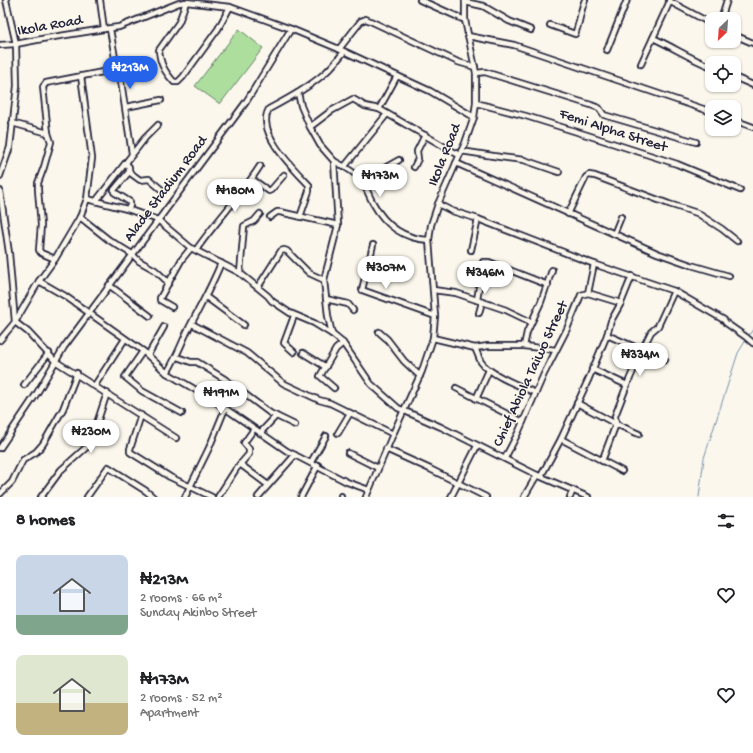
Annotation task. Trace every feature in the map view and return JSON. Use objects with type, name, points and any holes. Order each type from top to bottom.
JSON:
[{"type":"street","points":[[0,176],[10,147],[17,86],[16,44],[6,0]]},
{"type":"street","points":[[100,0],[104,29]]},
{"type":"street","points":[[420,0],[465,20]]},
{"type":"street","points":[[550,25],[575,34],[580,22],[582,6],[585,0]]},
{"type":"street","points":[[607,50],[627,0]]},
{"type":"street","points":[[723,12],[727,0]]},
{"type":"street","points":[[465,1],[483,6],[509,21],[531,30]]},
{"type":"street","name":"Ikola Road","points":[[366,497],[392,434],[420,376],[433,338],[433,290],[429,240],[431,225],[438,204],[474,117],[476,103],[475,70],[465,20],[465,1]]},
{"type":"street","points":[[640,64],[669,1],[705,20]]},
{"type":"street","points":[[230,7],[218,29],[183,76],[176,83],[174,82],[160,61],[159,50],[179,22],[186,2],[230,7],[291,29],[339,49],[430,91],[474,117]]},
{"type":"street","name":"Ikola Road","points":[[0,45],[16,44],[119,27],[173,4],[186,2]]},
{"type":"street","points":[[339,49],[361,21],[366,19],[475,70],[582,101],[599,108],[604,115],[696,142]]},
{"type":"street","points":[[110,29],[114,58],[120,68],[132,154]]},
{"type":"street","name":"Alade Stadium Road","points":[[0,448],[38,393],[64,347],[246,102],[291,29]]},
{"type":"street","points":[[468,36],[514,45],[631,86],[662,94],[705,109]]},
{"type":"street","points":[[741,37],[753,43]]},
{"type":"street","points":[[653,38],[705,64]]},
{"type":"street","points":[[300,217],[309,191],[309,185],[283,156],[268,131],[266,117],[269,109],[298,93],[326,73],[344,52]]},
{"type":"street","points":[[55,259],[41,253],[39,250],[41,226],[38,187],[51,142],[48,133],[43,87],[44,84],[120,68],[150,64]]},
{"type":"street","points":[[0,340],[15,322],[39,280],[55,259],[80,217],[87,199],[92,158],[81,76]]},
{"type":"street","points":[[379,109],[397,76]]},
{"type":"street","points":[[741,80],[753,85]]},
{"type":"street","points":[[298,93],[301,106],[320,145],[334,161],[358,176],[374,204],[387,221],[403,234],[415,239],[429,240]]},
{"type":"street","points":[[310,126],[354,99],[365,106],[379,109],[460,153],[524,160],[559,172]]},
{"type":"street","points":[[126,107],[161,100]]},
{"type":"street","name":"Femi Alpha Street","points":[[476,103],[526,116],[677,164],[740,190]]},
{"type":"street","points":[[344,166],[387,114]]},
{"type":"street","points":[[12,123],[48,133]]},
{"type":"street","points":[[741,123],[753,127]]},
{"type":"street","points":[[96,201],[132,154],[158,125]]},
{"type":"street","points":[[414,167],[418,161],[417,151],[425,135]]},
{"type":"street","points":[[362,182],[398,160]]},
{"type":"street","points":[[332,334],[328,316],[324,280],[338,225],[334,161]]},
{"type":"street","points":[[126,163],[129,167],[129,172],[114,192],[130,202],[128,209]]},
{"type":"street","points":[[456,163],[662,255],[729,276]]},
{"type":"street","points":[[172,307],[160,299],[182,259],[193,249],[222,216],[252,180],[260,166]]},
{"type":"street","points":[[388,167],[396,177]]},
{"type":"street","points":[[129,172],[140,180],[149,179],[162,190]]},
{"type":"street","points":[[252,180],[269,191],[284,175]]},
{"type":"street","points":[[568,214],[586,177],[589,175],[697,213],[722,229],[737,241]]},
{"type":"street","points":[[0,191],[9,253],[15,322],[28,332],[55,361],[95,385],[176,438]]},
{"type":"street","points":[[87,199],[128,209],[158,220],[193,249],[240,273],[258,287],[272,301],[294,316],[314,323],[332,334],[343,343],[372,384],[398,408],[441,427],[539,476],[588,497]]},
{"type":"street","points":[[438,204],[452,211],[478,219],[594,264],[674,291],[724,320],[753,343]]},
{"type":"street","points":[[270,217],[276,212],[338,225]]},
{"type":"street","points":[[240,273],[244,226],[254,221],[260,214]]},
{"type":"street","points":[[80,217],[109,240],[132,254],[139,261],[155,270],[169,283]]},
{"type":"street","points":[[614,234],[622,217]]},
{"type":"street","points":[[471,250],[478,219]]},
{"type":"street","points":[[374,245],[362,290],[434,316]]},
{"type":"street","points":[[258,287],[284,250],[309,273],[324,280]]},
{"type":"street","points":[[479,313],[483,262],[489,262],[548,285]]},
{"type":"street","points":[[167,373],[177,357],[221,263]]},
{"type":"street","points":[[588,294],[594,264]]},
{"type":"street","points":[[524,346],[531,322],[548,285],[552,270]]},
{"type":"street","points":[[524,497],[539,476],[561,439],[607,334],[611,321],[621,304],[632,276]]},
{"type":"street","points":[[39,280],[89,312],[143,351],[167,373],[226,409],[260,433],[295,455],[347,482],[369,490]]},
{"type":"street","points":[[109,285],[150,316]]},
{"type":"street","points":[[433,290],[456,293],[506,310],[531,322]]},
{"type":"street","points":[[602,461],[616,424],[615,416],[627,384],[642,350],[652,332],[658,326],[674,291]]},
{"type":"street","name":"Chief Abiola Taiwo Street","points":[[505,458],[567,329],[581,294],[588,294],[621,304]]},
{"type":"street","points":[[206,297],[244,325]]},
{"type":"street","points":[[326,299],[348,304],[353,310]]},
{"type":"street","points":[[294,316],[284,343],[294,352]]},
{"type":"street","points":[[192,324],[247,353],[283,383],[350,413],[392,434]]},
{"type":"street","points":[[148,355],[164,327]]},
{"type":"street","points":[[379,332],[387,339],[404,362],[420,376]]},
{"type":"street","points":[[607,334],[665,360]]},
{"type":"street","points":[[95,385],[125,338]]},
{"type":"street","points":[[433,338],[475,348],[488,346],[524,346],[556,350]]},
{"type":"street","points":[[334,388],[320,378],[336,349],[343,343]]},
{"type":"street","points":[[475,348],[481,362],[489,370],[536,393]]},
{"type":"street","points":[[143,351],[125,377],[142,391],[182,413]]},
{"type":"street","points":[[24,385],[49,353]]},
{"type":"street","points":[[303,353],[326,367]]},
{"type":"street","points":[[177,357],[191,362],[197,362],[226,380],[262,407],[295,425]]},
{"type":"street","points":[[592,369],[627,384]]},
{"type":"street","points":[[476,398],[489,370]]},
{"type":"street","points":[[0,494],[12,482],[23,460],[36,452],[43,444],[63,409],[76,373]]},
{"type":"street","points":[[456,388],[523,422]]},
{"type":"street","points":[[41,497],[61,470],[90,444],[107,393]]},
{"type":"street","points":[[577,402],[616,424],[639,434]]},
{"type":"street","points":[[185,497],[226,409]]},
{"type":"street","points":[[338,433],[350,413]]},
{"type":"street","points":[[141,415],[130,452],[170,477],[212,497]]},
{"type":"street","points":[[260,433],[276,416]]},
{"type":"street","points":[[218,497],[249,451],[244,443],[254,429]]},
{"type":"street","points":[[310,462],[326,436]]},
{"type":"street","points":[[561,439],[622,471]]},
{"type":"street","points":[[451,497],[477,446]]},
{"type":"street","points":[[386,449],[486,497]]},
{"type":"street","points":[[348,453],[378,468]]},
{"type":"street","points":[[258,497],[295,455]]},
{"type":"street","points":[[240,464],[268,485]]},
{"type":"street","points":[[301,497],[318,466]]},
{"type":"street","points":[[87,497],[108,467],[153,497]]},
{"type":"street","points":[[570,497],[573,490]]},
{"type":"green space","points":[[239,29],[263,48],[220,104],[195,86]]},
{"type":"waterway","points":[[748,337],[753,329]]},
{"type":"waterway","points":[[699,497],[704,458],[738,353],[746,340]]}]
